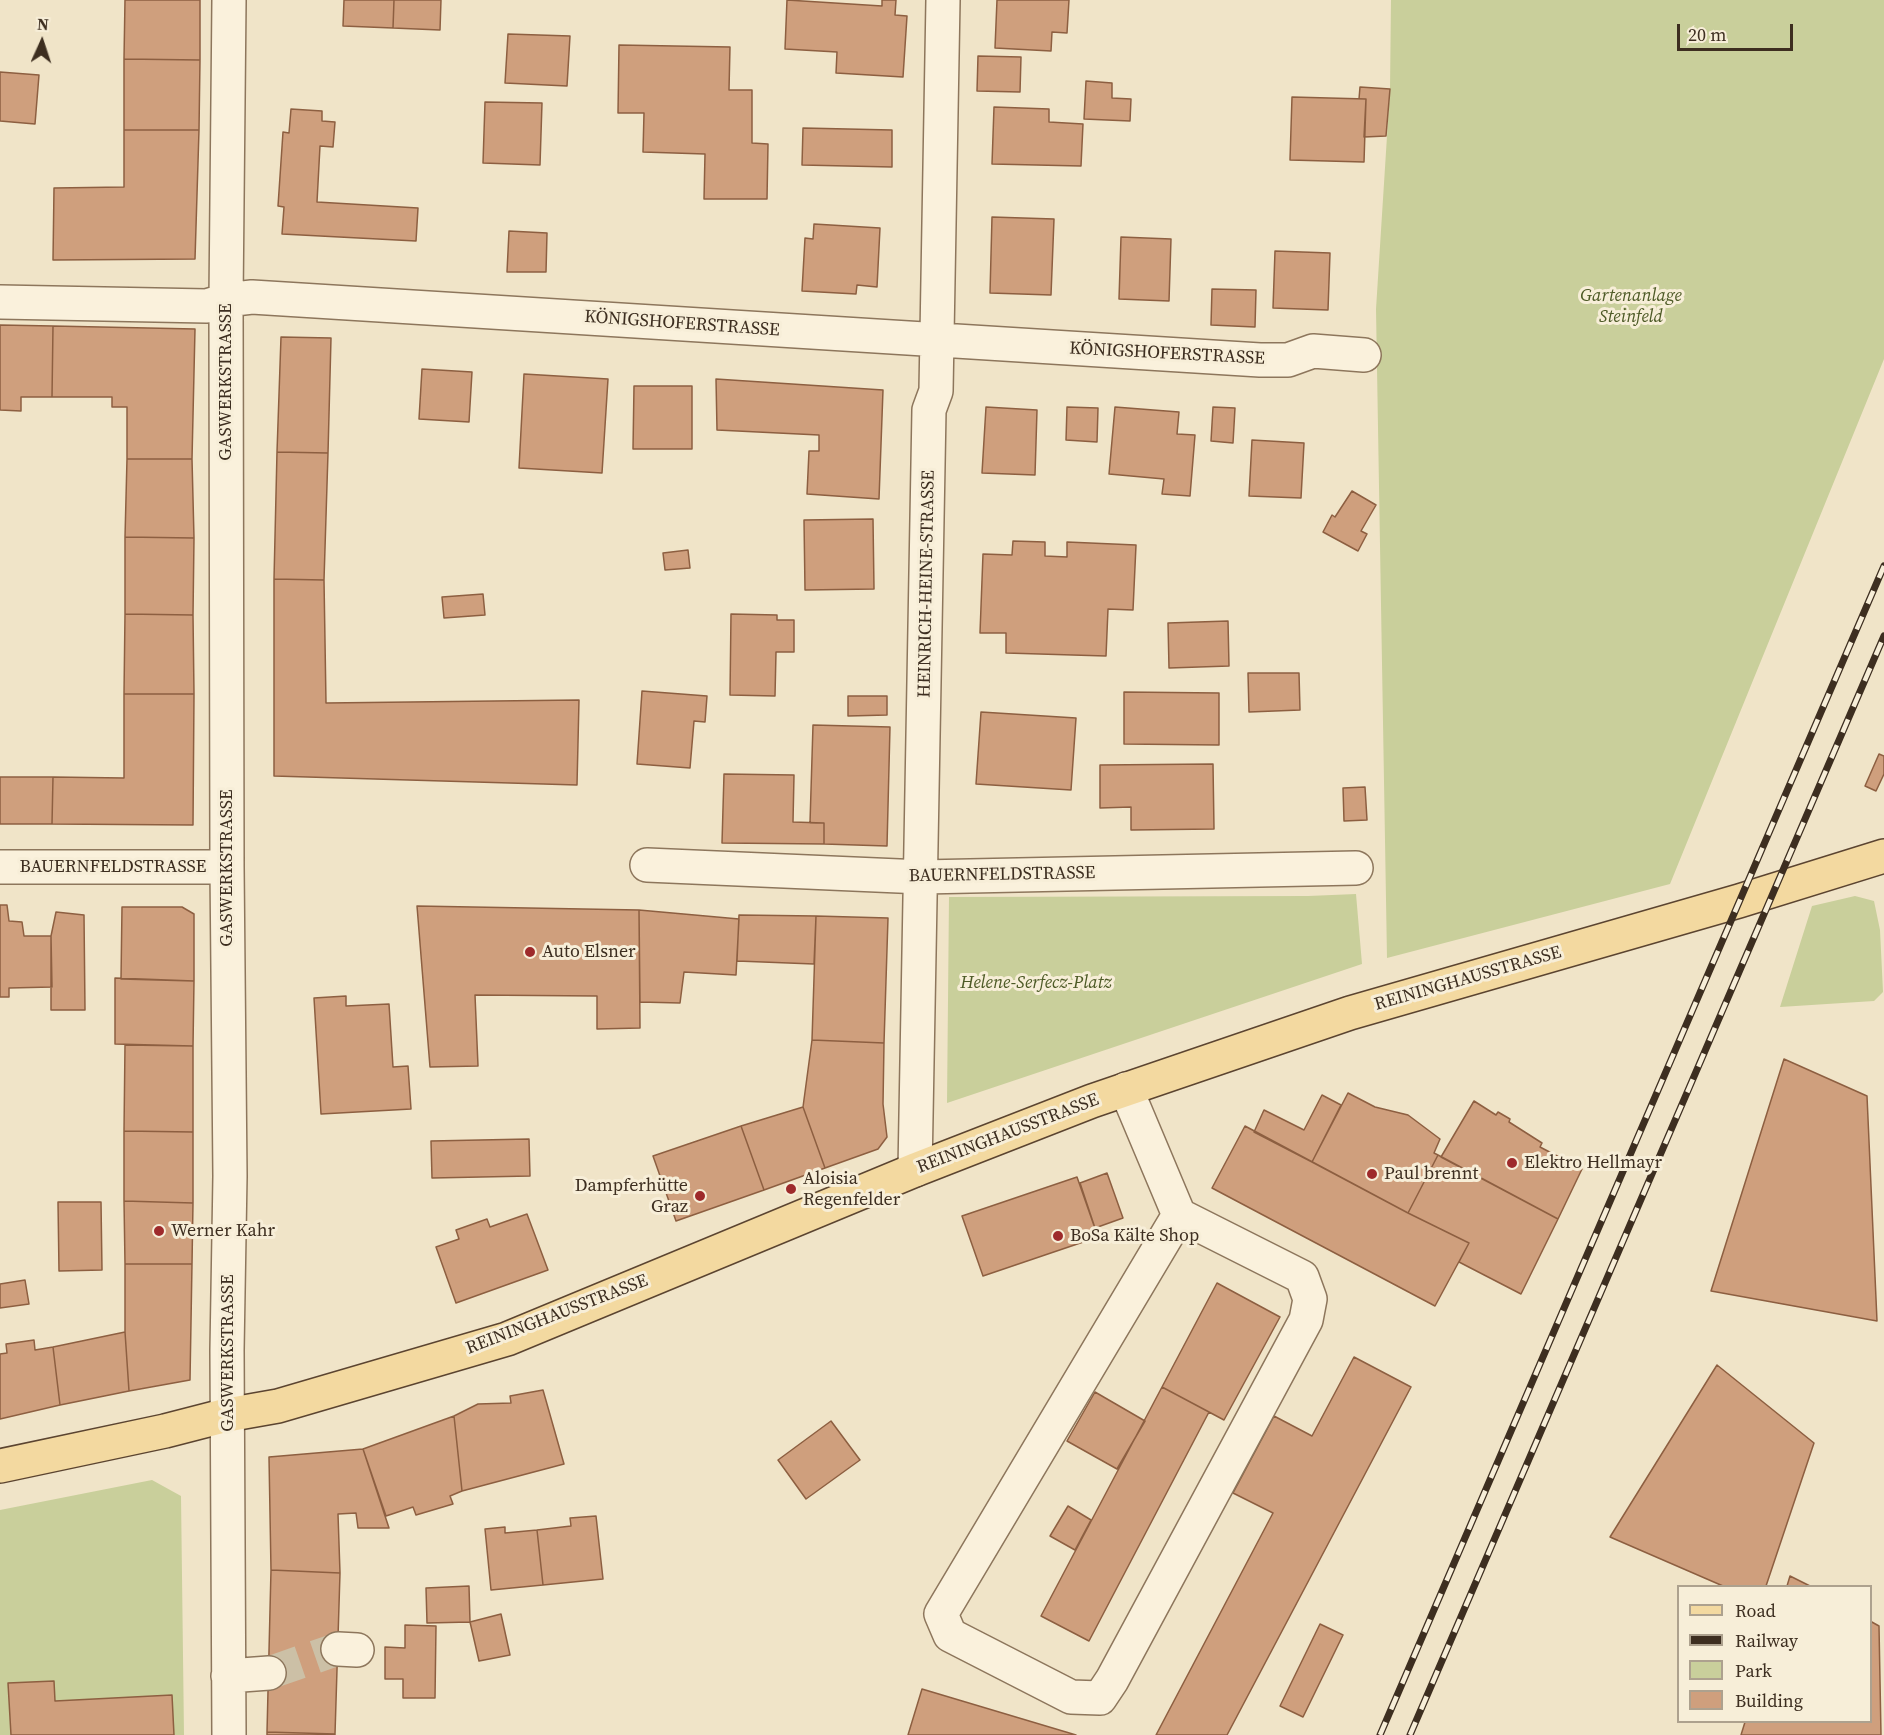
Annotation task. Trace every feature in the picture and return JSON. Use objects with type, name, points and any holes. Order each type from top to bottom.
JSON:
[{"type":"main road","name":"REININGHAUSSTRASSE","points":[[0,1466],[165,1431],[227,1415],[278,1406],[507,1339],[915,1170],[1126,1089],[1360,1010],[1739,901],[1884,856]]},
{"type":"street","name":"GASWERKSTRASSE","points":[[229,0],[226,300],[230,1176],[227,1415],[229,1735]]},
{"type":"street","name":"HEINRICH-HEINE-STRASSE","points":[[915,1170],[929,410],[936,391],[943,0]]},
{"type":"street","name":"KÖNIGSHOFERSTRASSE","points":[[0,302],[207,306],[226,300],[252,297],[1260,360],[1288,360],[1312,351],[1364,356]]},
{"type":"street","name":"BAUERNFELDSTRASSE","points":[[647,865],[921,877],[1356,868]]},
{"type":"street","name":"BAUERNFELDSTRASSE","points":[[0,867],[227,867]]},
{"type":"street","points":[[1126,1089],[1179,1215],[1302,1277],[1310,1299],[1306,1320],[1112,1680],[1100,1698],[1071,1697],[950,1635],[941,1614],[1179,1215]]},
{"type":"street","points":[[228,1676],[268,1673]]},
{"type":"green space","name":"Gartenanlage Steinfeld","points":[[1391,0],[1884,0],[1884,359],[1670,884],[1387,958],[1376,309],[1390,89]]},
{"type":"green space","name":"Helene-Serfecz-Platz","points":[[1356,894],[1362,964],[947,1103],[949,897]]},
{"type":"green space","points":[[1855,896],[1874,901],[1880,930],[1883,992],[1874,1001],[1780,1007],[1812,906]]},
{"type":"green space","points":[[152,1480],[181,1496],[184,1735],[0,1735],[0,1510]]},
{"type":"building","points":[[125,0],[200,0],[200,60],[124,59]]},
{"type":"building","points":[[344,0],[394,0],[393,28],[343,26]]},
{"type":"building","points":[[394,0],[441,0],[440,30],[393,28]]},
{"type":"building","points":[[787,0],[882,6],[882,0],[896,0],[895,15],[907,16],[903,77],[836,73],[837,52],[785,49]]},
{"type":"building","points":[[997,0],[1069,0],[1067,33],[1052,32],[1051,51],[995,48]]},
{"type":"building","points":[[508,34],[570,36],[567,86],[505,83]]},
{"type":"building","points":[[619,45],[730,47],[729,90],[752,90],[752,143],[768,144],[767,199],[704,199],[705,154],[643,152],[644,113],[618,113]]},
{"type":"building","points":[[978,56],[1021,57],[1020,92],[977,91]]},
{"type":"building","points":[[124,59],[200,60],[199,130],[124,130]]},
{"type":"building","points":[[0,72],[39,75],[35,124],[0,121]]},
{"type":"building","points":[[1086,81],[1112,83],[1112,98],[1131,99],[1130,121],[1084,119]]},
{"type":"building","points":[[1360,87],[1390,89],[1386,136],[1364,137],[1366,99],[1359,99]]},
{"type":"building","points":[[1292,97],[1366,99],[1364,162],[1290,160]]},
{"type":"building","points":[[485,102],[542,103],[540,165],[483,163]]},
{"type":"building","points":[[994,107],[1049,109],[1049,122],[1083,124],[1081,166],[992,164]]},
{"type":"building","points":[[291,109],[322,111],[322,121],[335,122],[333,147],[320,146],[317,202],[418,208],[416,241],[282,234],[284,207],[278,206],[283,132],[289,133]]},
{"type":"building","points":[[803,128],[892,130],[892,167],[802,165]]},
{"type":"building","points":[[124,130],[199,130],[195,259],[53,260],[54,188],[124,187]]},
{"type":"building","points":[[992,217],[1054,219],[1051,295],[990,293]]},
{"type":"building","points":[[814,224],[880,228],[877,287],[857,285],[856,294],[802,291],[805,238],[813,239]]},
{"type":"building","points":[[509,231],[547,233],[546,272],[507,272]]},
{"type":"building","points":[[1121,237],[1171,239],[1169,301],[1119,299]]},
{"type":"building","points":[[1275,251],[1330,253],[1328,310],[1273,308]]},
{"type":"building","points":[[1212,289],[1256,290],[1255,327],[1211,325]]},
{"type":"building","points":[[0,325],[53,326],[52,397],[21,397],[21,411],[0,410]]},
{"type":"building","points":[[53,326],[195,329],[192,459],[127,459],[127,407],[112,407],[112,397],[52,397]]},
{"type":"building","points":[[281,337],[331,338],[328,453],[277,452]]},
{"type":"building","points":[[422,369],[472,372],[469,422],[419,419]]},
{"type":"building","points":[[524,374],[608,379],[602,473],[519,468]]},
{"type":"building","points":[[716,379],[883,390],[879,499],[807,494],[809,451],[819,451],[819,435],[717,430]]},
{"type":"building","points":[[634,386],[692,386],[692,449],[633,449]]},
{"type":"building","points":[[986,407],[1037,410],[1035,475],[982,473]]},
{"type":"building","points":[[1067,407],[1098,408],[1097,442],[1066,440]]},
{"type":"building","points":[[1115,407],[1179,412],[1177,434],[1195,435],[1190,496],[1162,494],[1164,479],[1109,474]]},
{"type":"building","points":[[1213,407],[1235,408],[1233,443],[1211,441]]},
{"type":"building","points":[[1252,440],[1304,443],[1301,498],[1249,496]]},
{"type":"building","points":[[277,452],[328,453],[324,580],[274,579]]},
{"type":"building","points":[[127,459],[192,459],[194,538],[125,537]]},
{"type":"building","points":[[1352,491],[1376,505],[1361,531],[1367,534],[1358,551],[1323,532],[1332,515],[1335,517]]},
{"type":"building","points":[[873,519],[874,589],[805,590],[804,520]]},
{"type":"building","points":[[125,537],[194,538],[193,615],[125,614]]},
{"type":"building","points":[[1013,541],[1045,542],[1045,556],[1067,557],[1067,542],[1136,545],[1133,610],[1108,609],[1106,656],[1006,653],[1006,633],[980,633],[983,554],[1012,555]]},
{"type":"building","points":[[688,550],[690,568],[665,570],[663,553]]},
{"type":"building","points":[[274,579],[324,580],[326,703],[579,700],[577,785],[274,776]]},
{"type":"building","points":[[483,594],[485,615],[444,618],[442,597]]},
{"type":"building","points":[[125,614],[193,615],[194,694],[124,694]]},
{"type":"building","points":[[731,614],[777,615],[777,620],[794,620],[794,652],[776,652],[775,696],[730,695]]},
{"type":"building","points":[[1228,621],[1229,666],[1169,668],[1168,623]]},
{"type":"building","points":[[1248,673],[1299,673],[1300,710],[1249,712]]},
{"type":"building","points":[[642,691],[707,696],[705,722],[694,721],[690,768],[637,764]]},
{"type":"building","points":[[1124,692],[1219,693],[1219,745],[1124,744]]},
{"type":"building","points":[[124,694],[194,694],[193,825],[52,824],[53,777],[124,778]]},
{"type":"building","points":[[848,696],[887,696],[887,715],[848,716]]},
{"type":"building","points":[[981,712],[1076,718],[1071,790],[976,784]]},
{"type":"building","points":[[813,725],[890,727],[887,846],[824,844],[824,823],[810,823]]},
{"type":"building","points":[[1879,754],[1884,756],[1884,774],[1876,791],[1865,786]]},
{"type":"building","points":[[1213,764],[1214,829],[1131,830],[1131,807],[1100,808],[1100,765]]},
{"type":"building","points":[[724,774],[794,775],[793,822],[824,823],[824,844],[722,843]]},
{"type":"building","points":[[0,777],[53,777],[52,824],[0,824]]},
{"type":"building","points":[[1365,787],[1367,820],[1344,821],[1343,788]]},
{"type":"building","points":[[0,905],[7,905],[9,921],[22,922],[24,936],[51,936],[52,987],[9,988],[9,997],[0,997]]},
{"type":"building","name":"Auto Elsner","points":[[417,906],[639,910],[640,1028],[597,1029],[597,996],[475,995],[478,1066],[430,1067]]},
{"type":"building","points":[[122,907],[182,907],[194,914],[194,981],[121,979]]},
{"type":"building","points":[[639,910],[739,919],[736,975],[684,972],[680,1003],[640,1002]]},
{"type":"building","points":[[56,912],[84,915],[85,1010],[51,1010],[51,936]]},
{"type":"building","points":[[739,915],[816,916],[814,964],[737,961]]},
{"type":"building","points":[[816,916],[888,918],[884,1043],[812,1040]]},
{"type":"building","points":[[115,978],[194,981],[193,1046],[115,1044]]},
{"type":"building","points":[[346,996],[346,1006],[389,1004],[393,1067],[408,1066],[411,1109],[321,1114],[314,998]]},
{"type":"building","points":[[812,1040],[884,1043],[883,1104],[887,1137],[878,1149],[825,1168],[803,1107]]},
{"type":"building","points":[[125,1045],[193,1046],[193,1132],[124,1131]]},
{"type":"building","points":[[1784,1059],[1867,1096],[1877,1321],[1711,1291]]},
{"type":"building","points":[[1348,1093],[1375,1107],[1408,1115],[1440,1139],[1434,1153],[1438,1155],[1408,1213],[1312,1162]]},
{"type":"building","points":[[1322,1095],[1341,1105],[1312,1162],[1254,1132],[1264,1110],[1304,1130]]},
{"type":"building","name":"Elektro Hellmayr","points":[[1474,1101],[1496,1115],[1498,1112],[1510,1119],[1509,1122],[1542,1143],[1540,1147],[1582,1169],[1558,1219],[1441,1157]]},
{"type":"building","points":[[803,1107],[825,1168],[764,1190],[741,1126]]},
{"type":"building","points":[[741,1126],[764,1190],[676,1221],[653,1156]]},
{"type":"building","points":[[1245,1126],[1469,1243],[1435,1306],[1212,1188]]},
{"type":"building","points":[[124,1131],[193,1132],[193,1203],[124,1201]]},
{"type":"building","points":[[529,1139],[530,1176],[432,1178],[431,1141]]},
{"type":"building","points":[[1438,1155],[1558,1219],[1521,1294],[1459,1262],[1469,1243],[1408,1213]]},
{"type":"building","points":[[1107,1173],[1123,1218],[1095,1228],[1080,1183]]},
{"type":"building","points":[[1077,1177],[1098,1237],[983,1276],[962,1216]]},
{"type":"building","name":"Werner Kahr","points":[[124,1201],[193,1203],[192,1264],[125,1264]]},
{"type":"building","points":[[58,1202],[101,1202],[102,1270],[59,1271]]},
{"type":"building","points":[[527,1214],[548,1270],[456,1303],[436,1247],[459,1239],[456,1230],[487,1219],[490,1227]]},
{"type":"building","points":[[125,1264],[192,1264],[190,1380],[129,1391],[125,1332]]},
{"type":"building","points":[[25,1280],[29,1304],[0,1308],[0,1284]]},
{"type":"building","points":[[1217,1283],[1280,1317],[1224,1420],[1162,1387]]},
{"type":"building","points":[[125,1332],[129,1391],[60,1405],[53,1347]]},
{"type":"building","points":[[34,1340],[35,1350],[53,1347],[60,1405],[0,1419],[0,1354],[7,1353],[6,1344]]},
{"type":"building","points":[[1354,1357],[1411,1387],[1227,1735],[1156,1735],[1273,1513],[1233,1493],[1274,1416],[1312,1436]]},
{"type":"building","points":[[1717,1365],[1814,1443],[1766,1585],[1721,1585],[1610,1537]]},
{"type":"building","points":[[1162,1387],[1209,1412],[1089,1641],[1041,1616]]},
{"type":"building","points":[[543,1390],[564,1464],[462,1491],[454,1416],[478,1404],[511,1403],[510,1396]]},
{"type":"building","points":[[1095,1392],[1145,1421],[1117,1469],[1067,1441]]},
{"type":"building","points":[[454,1416],[462,1491],[450,1496],[453,1504],[416,1515],[413,1507],[386,1516],[363,1449]]},
{"type":"building","points":[[831,1421],[860,1460],[806,1499],[778,1460]]},
{"type":"building","points":[[363,1449],[389,1528],[358,1528],[356,1513],[338,1514],[340,1573],[271,1570],[269,1457]]},
{"type":"building","points":[[1068,1506],[1091,1520],[1075,1550],[1050,1536]]},
{"type":"building","points":[[596,1516],[603,1579],[543,1585],[537,1530],[571,1526],[570,1518]]},
{"type":"building","points":[[505,1527],[505,1533],[537,1530],[543,1585],[491,1590],[485,1529]]},
{"type":"building","points":[[271,1570],[340,1573],[335,1734],[267,1732]]},
{"type":"building","points":[[1790,1576],[1808,1585],[1787,1585]]},
{"type":"building","points":[[469,1586],[470,1622],[427,1623],[426,1588]]},
{"type":"building","points":[[501,1614],[510,1655],[479,1661],[470,1622]]},
{"type":"building","points":[[1872,1622],[1879,1626],[1881,1735],[1741,1735],[1745,1723],[1872,1723]]},
{"type":"building","points":[[1320,1624],[1343,1635],[1303,1717],[1280,1706]]},
{"type":"building","points":[[405,1625],[436,1626],[435,1698],[403,1698],[403,1679],[385,1679],[385,1647],[405,1648]]},
{"type":"building","points":[[54,1681],[55,1701],[172,1695],[174,1735],[11,1735],[8,1683]]},
{"type":"building","points":[[922,1689],[1076,1735],[908,1735]]},
{"type":"building","points":[[267,1732],[335,1734],[335,1735],[267,1735]]},
{"type":"tunnel","points":[[269,1673],[338,1649]]},
{"type":"railway","points":[[1380,1735],[1884,566]]},
{"type":"railway","points":[[1410,1735],[1884,636]]},
{"type":"place","name":"Auto Elsner","points":[[530,952]]},
{"type":"place","name":"Elektro Hellmayr","points":[[1512,1163]]},
{"type":"place","name":"Paul brennt","points":[[1372,1174]]},
{"type":"place","name":"Aloisia Regenfelder","points":[[791,1189]]},
{"type":"place","name":"Dampferhütte Graz","points":[[700,1196]]},
{"type":"place","name":"Werner Kahr","points":[[159,1231]]},
{"type":"place","name":"BoSa Kälte Shop","points":[[1058,1236]]}]
